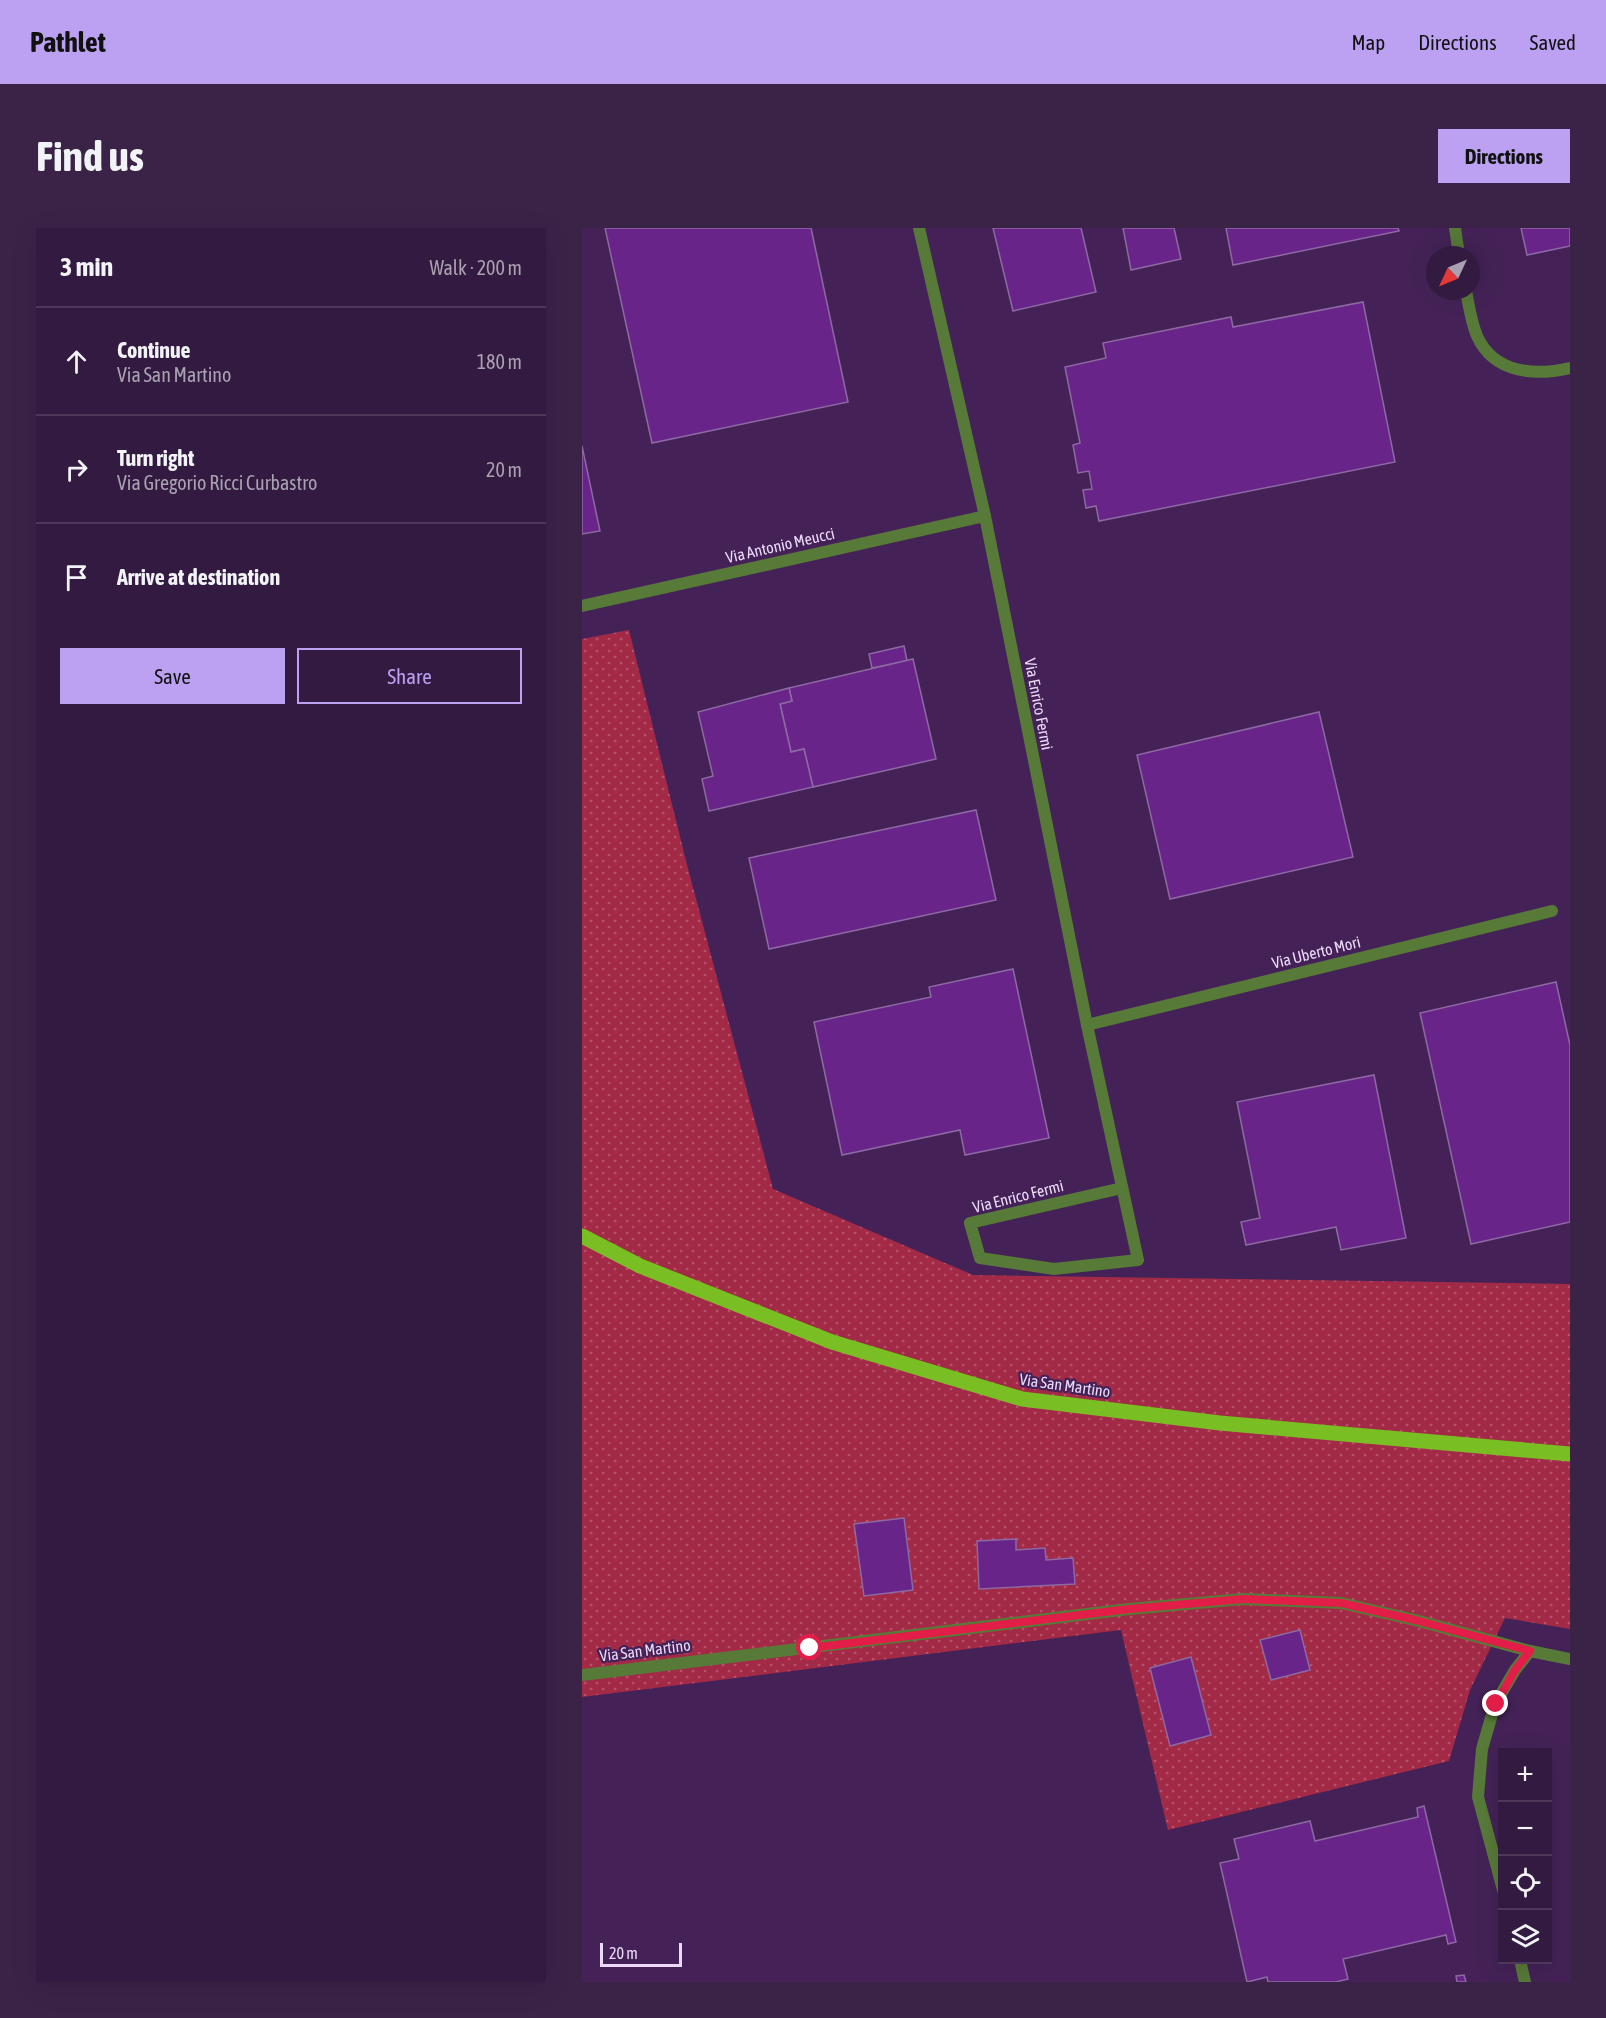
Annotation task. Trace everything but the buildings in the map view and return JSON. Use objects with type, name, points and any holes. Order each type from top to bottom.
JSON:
[{"type":"main road","name":"Via San Martino","points":[[582,1236],[640,1266],[832,1342],[1022,1400],[1220,1423],[1570,1454]]},
{"type":"street","name":"Via Enrico Fermi","points":[[919,228],[985,516],[1087,1024],[1138,1260],[1054,1269],[980,1258],[970,1223],[1122,1188]]},
{"type":"street","points":[[1455,228],[1458,246]]},
{"type":"street","points":[[1468,300],[1478,339],[1492,356],[1510,368],[1531,373],[1553,372],[1570,368]]},
{"type":"street","name":"Via Antonio Meucci","points":[[582,606],[985,516]]},
{"type":"street","name":"Via Uberto Mori","points":[[1087,1024],[1552,911]]},
{"type":"street","name":"Via San Martino","points":[[582,1675],[1129,1609],[1243,1599],[1341,1603],[1570,1659]]},
{"type":"street","points":[[1498,1871],[1478,1797],[1482,1749],[1496,1704],[1515,1670],[1530,1651]]},
{"type":"street","points":[[1521,1964],[1525,1982]]},
{"type":"shaded area","points":[[629,630],[686,861],[773,1189],[973,1275],[1570,1284],[1570,1629],[1505,1618],[1470,1690],[1449,1761],[1168,1830],[1121,1630],[582,1697],[582,639]]},
{"type":"route","points":[[810,1648],[1129,1609],[1243,1599],[1341,1603],[1530,1651],[1515,1670],[1496,1704]]}]
